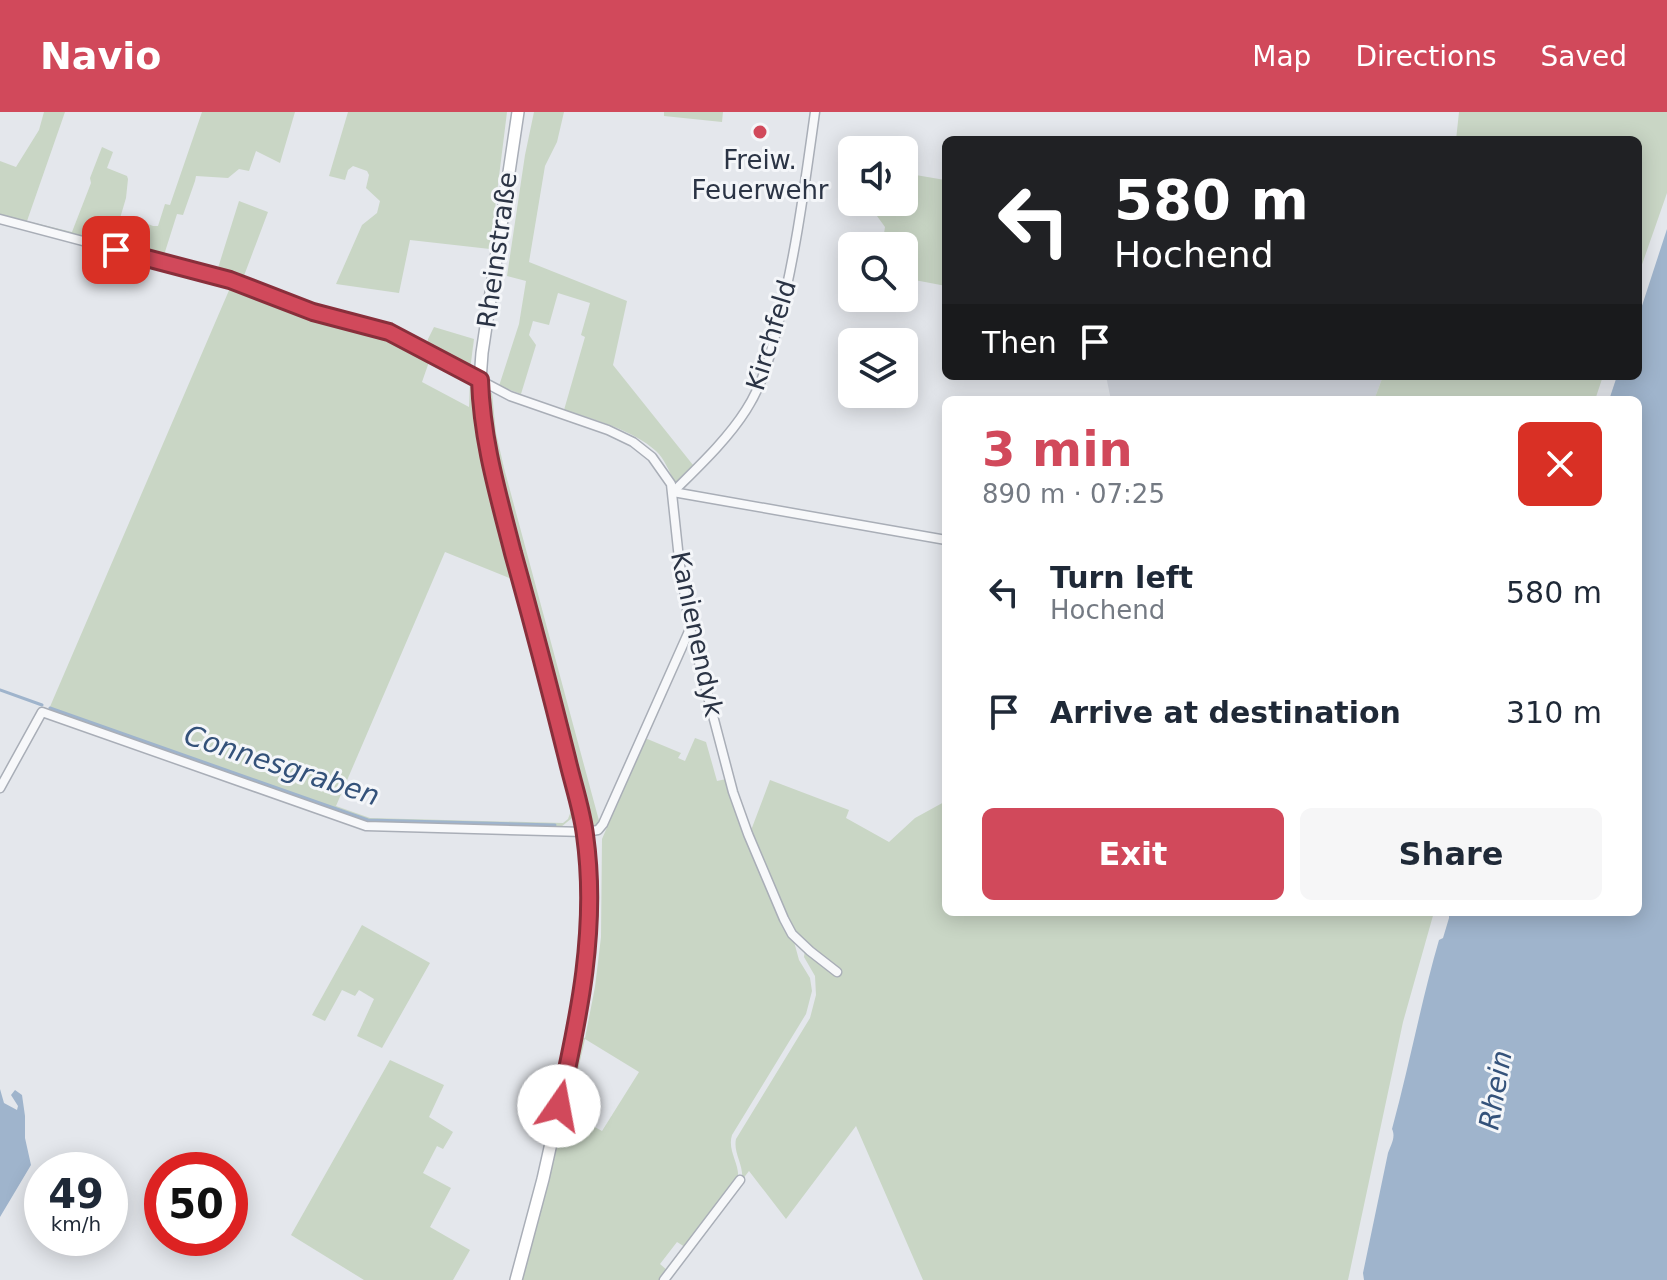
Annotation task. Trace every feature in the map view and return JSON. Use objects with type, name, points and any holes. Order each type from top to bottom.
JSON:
[{"type":"main road","name":"Rheinstraße","points":[[516,1280],[579,1015],[590,899],[585,832],[491,467],[481,414],[480,380],[492,280],[518,112]]},
{"type":"street","name":"Kirchfeld","points":[[673,492],[738,421],[763,378],[784,301],[807,176],[815,112]]},
{"type":"street","name":"Kanienendyk","points":[[0,219],[230,280],[313,312],[389,332],[510,396],[608,430],[633,442],[652,457],[671,484],[690,628],[733,792],[748,834],[792,934],[837,972]]},
{"type":"street","points":[[673,492],[942,539]]},
{"type":"street","points":[[0,788],[42,712],[366,826],[598,830],[690,628]]},
{"type":"street","points":[[664,1280],[740,1180]]},
{"type":"shaded area","points":[[1107,380],[1382,380],[1376,396],[1110,396]]},
{"type":"green space","points":[[44,112],[65,112],[27,221],[72,232],[102,147],[113,152],[107,168],[128,179],[126,198],[113,242],[108,245],[0,216],[0,161],[16,167],[39,130]]},
{"type":"green space","points":[[202,112],[295,112],[280,163],[256,151],[249,171],[239,169],[228,178],[196,176],[183,215],[177,214],[164,255],[186,261],[182,263],[125,249],[122,245],[131,217],[158,226],[165,204],[170,205]]},
{"type":"green space","points":[[348,112],[507,112],[490,249],[410,240],[399,293],[336,284],[362,225],[377,213],[380,201],[366,188],[367,171],[353,166],[345,180],[329,176]]},
{"type":"green space","points":[[534,112],[564,112],[557,142],[545,166],[529,262],[627,301],[613,365],[693,465],[675,483],[662,458],[647,444],[612,426],[564,410],[585,337],[581,335],[590,303],[558,293],[549,325],[533,321],[529,335],[536,345],[521,394],[499,386],[519,324],[526,281],[507,276]]},
{"type":"green space","points":[[664,112],[723,112],[722,122],[664,116]]},
{"type":"green space","points":[[1459,112],[1667,112],[1667,193],[1642,265],[1642,136],[1456,136]]},
{"type":"green space","points":[[918,175],[942,179],[942,285],[918,281],[918,232],[884,232],[885,227],[877,216],[918,216]]},
{"type":"green space","points":[[239,201],[268,212],[242,281],[192,266],[191,262],[218,268]]},
{"type":"green space","points":[[235,286],[293,308],[389,337],[430,359],[422,382],[469,407],[470,381],[475,385],[476,423],[482,454],[561,748],[574,811],[572,818],[561,827],[369,822],[49,709],[230,288]],"holes":[[[445,552],[512,579],[571,811],[568,819],[563,823],[370,818],[336,806]]]},
{"type":"green space","points":[[434,327],[474,339],[470,370],[426,349]]},
{"type":"green space","points":[[1382,380],[1602,380],[1596,396],[1376,396]]},
{"type":"green space","points":[[487,393],[492,393],[504,468],[600,824],[596,828],[590,826],[495,471],[483,398]]},
{"type":"green space","points":[[645,738],[681,753],[678,758],[685,761],[695,738],[706,742],[717,781],[726,779],[793,938],[799,960],[810,978],[812,991],[806,1014],[732,1135],[731,1147],[738,1179],[685,1247],[677,1242],[660,1264],[668,1271],[662,1280],[521,1280],[570,1081],[576,1080],[570,1110],[602,1131],[639,1072],[585,1039],[578,1070],[573,1064],[579,1036],[585,1038],[595,987],[601,937],[602,839]]},
{"type":"green space","points":[[770,780],[849,810],[846,818],[889,842],[915,818],[942,803],[942,916],[1433,916],[1403,1022],[1348,1280],[923,1280],[856,1126],[786,1219],[749,1171],[742,1180],[735,1144],[810,1018],[816,995],[815,976],[750,833]]},
{"type":"green space","points":[[362,925],[430,963],[382,1048],[357,1036],[374,999],[359,990],[355,996],[342,990],[325,1021],[312,1015]]},
{"type":"green space","points":[[390,1060],[444,1085],[429,1117],[453,1132],[443,1149],[437,1146],[423,1173],[451,1188],[430,1227],[470,1250],[453,1280],[364,1280],[291,1235]]},
{"type":"water","name":"Rhein","points":[[1667,229],[1667,1280],[1364,1280],[1393,1138],[1392,1129],[1439,940],[1443,938],[1449,916],[1642,916],[1642,396],[1610,396],[1616,380],[1642,380],[1642,306]]},
{"type":"water","points":[[0,1089],[4,1103],[17,1110],[18,1106],[11,1095],[15,1090],[22,1095],[28,1152],[24,1152],[24,1177],[0,1217]]},
{"type":"waterway","points":[[0,690],[42,705]]},
{"type":"waterway","name":"Connesgraben","points":[[50,708],[368,820],[555,825]]},
{"type":"place","name":"Freiw. Feuerwehr","points":[[760,132]]},
{"type":"route","points":[[116,250],[230,280],[313,312],[389,332],[480,380],[481,414],[491,467],[585,832],[590,899],[587,952],[577,1027],[559,1106]]}]
